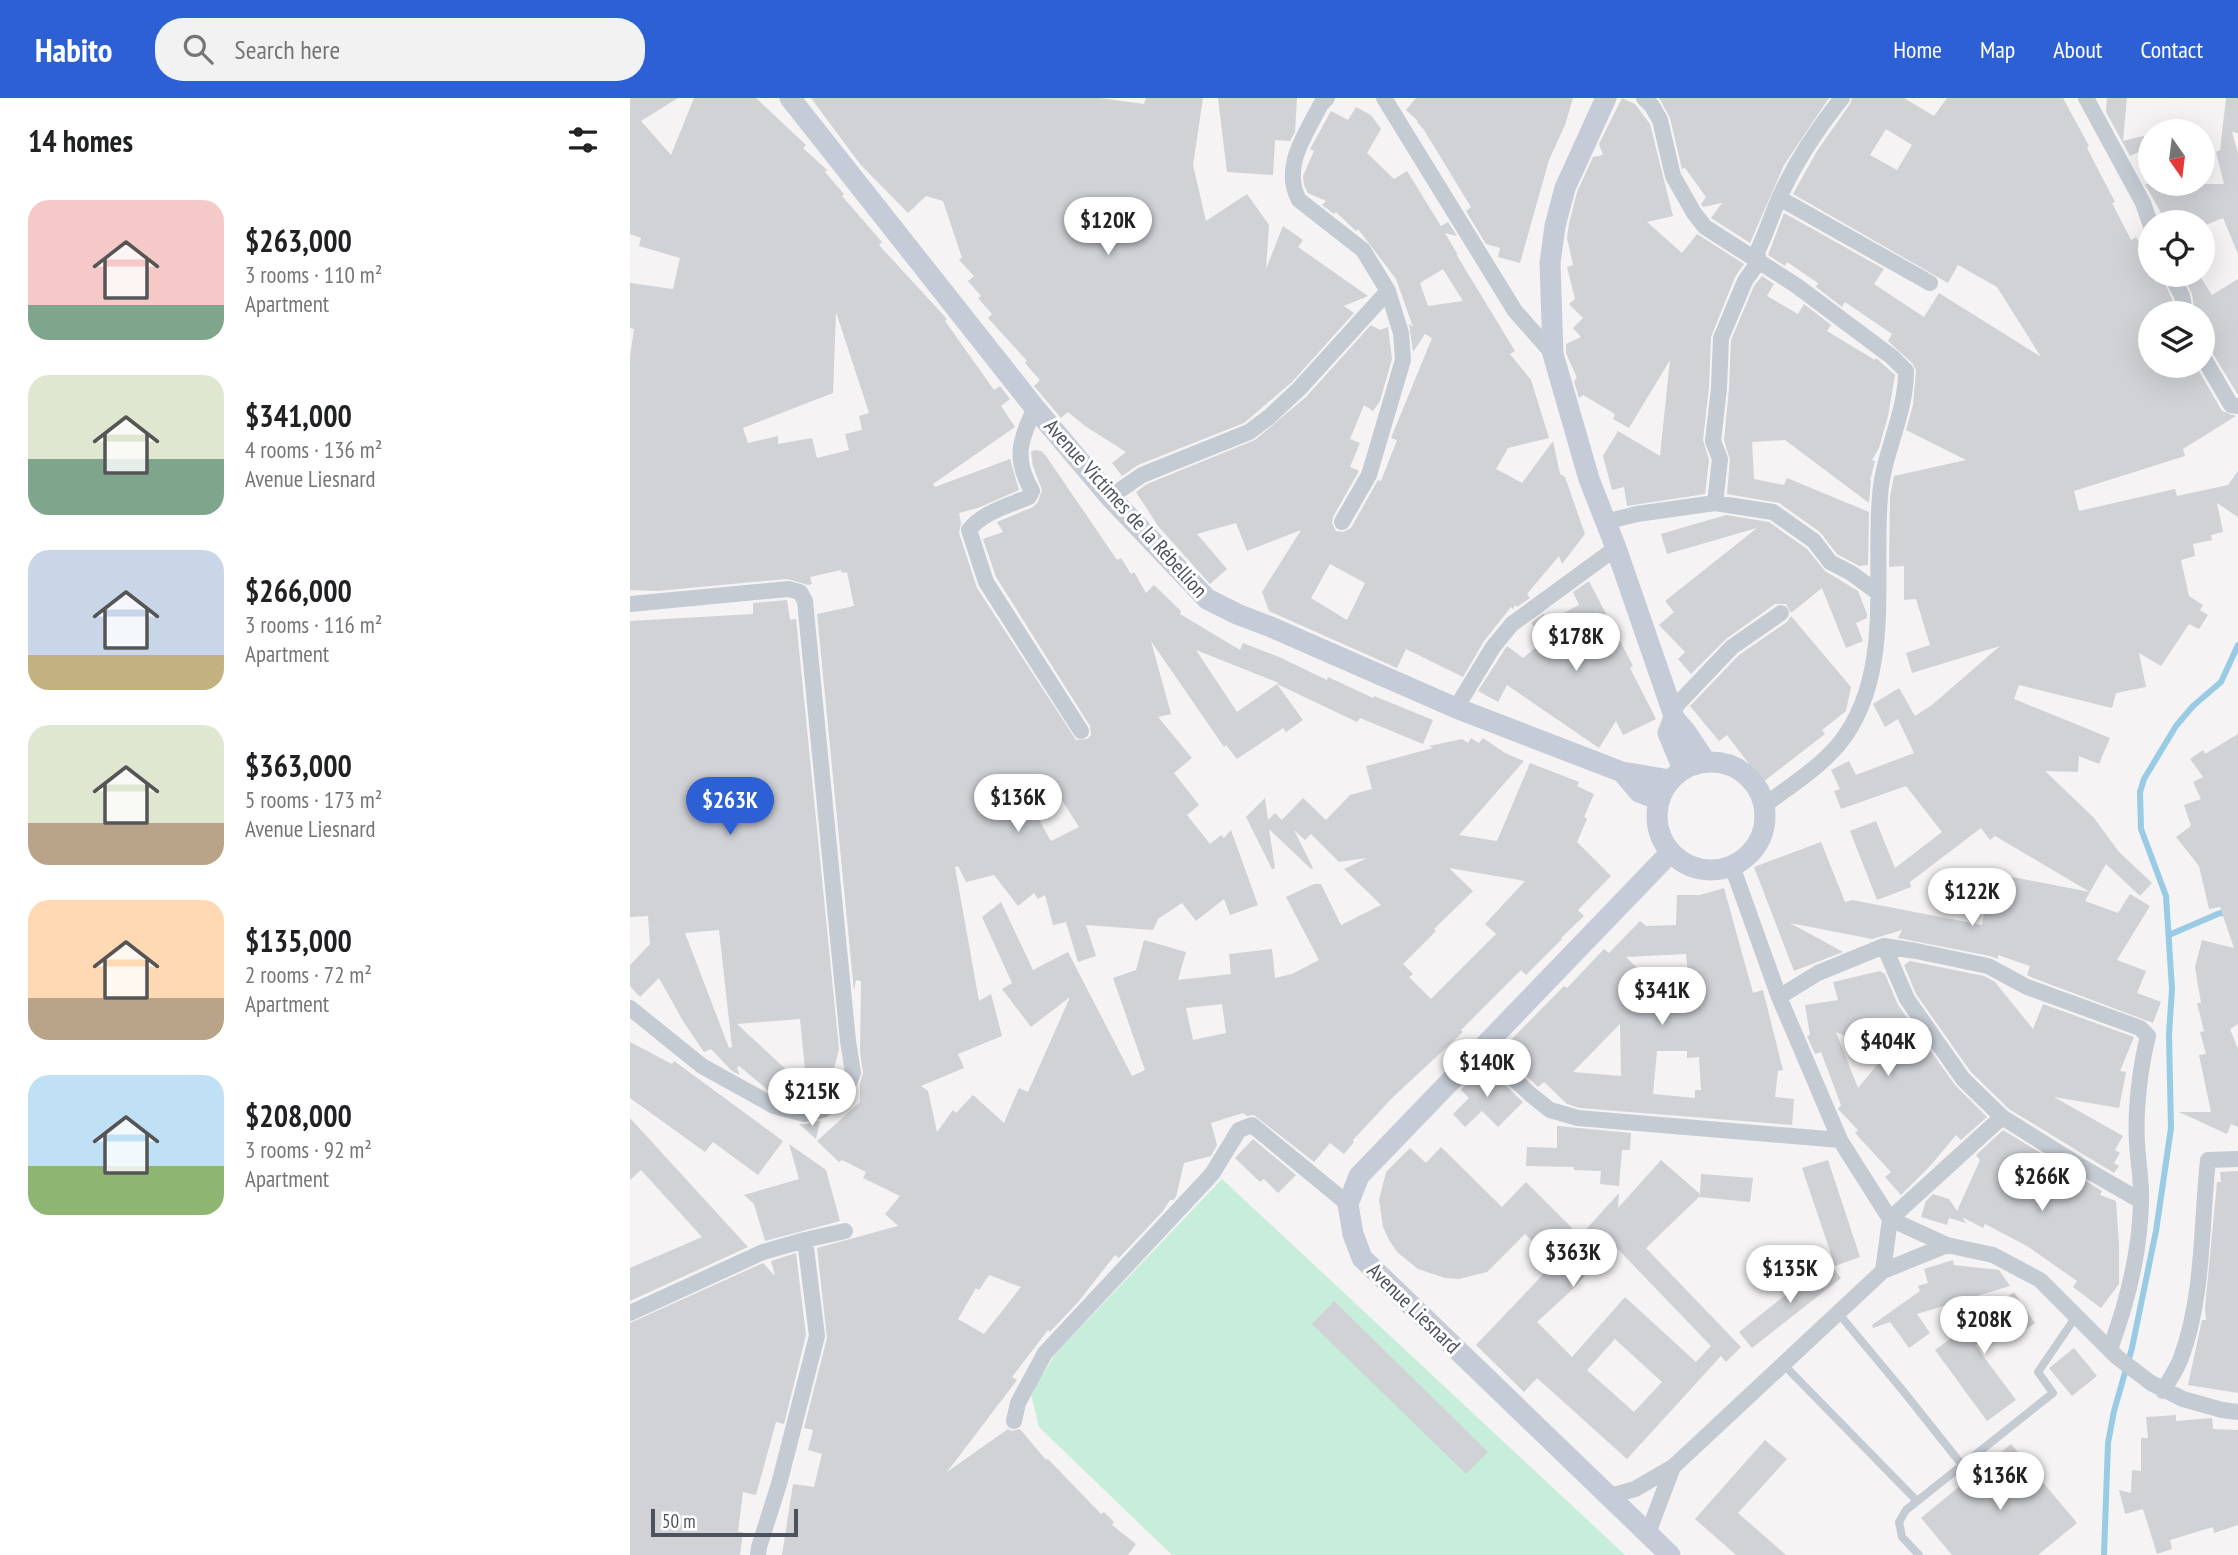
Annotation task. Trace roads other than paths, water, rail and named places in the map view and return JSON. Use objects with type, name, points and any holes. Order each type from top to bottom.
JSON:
[{"type":"street","name":"Avenue Victimes de la Rébellion","points":[[790,98],[1035,408],[1110,497],[1207,599],[1456,708],[1622,772]]},
{"type":"street","points":[[1326,98],[1295,157],[1291,175],[1293,189],[1299,200],[1363,250],[1388,291],[1401,333],[1403,360],[1368,475],[1342,522]]},
{"type":"street","points":[[1384,98],[1515,312],[1553,354]]},
{"type":"street","points":[[1606,98],[1564,188],[1555,226],[1550,264],[1553,354],[1589,479],[1616,548],[1673,714],[1706,762]]},
{"type":"street","points":[[1644,98],[1660,120],[1673,176],[1705,228],[1797,286],[1892,357],[1906,371],[1902,410],[1891,440],[1880,495],[1877,647],[1865,700],[1841,742],[1822,762],[1765,805]]},
{"type":"street","points":[[1716,503],[1720,459],[1713,441],[1721,338],[1745,281],[1759,261],[1757,252],[1779,198],[1797,163],[1842,98]]},
{"type":"street","points":[[2086,98],[2145,210]]},
{"type":"street","points":[[1779,198],[1930,283]]},
{"type":"street","points":[[1110,497],[1155,469],[1249,432],[1269,417],[1298,388],[1388,291]]},
{"type":"street","points":[[2215,378],[2231,405],[2238,406]]},
{"type":"street","points":[[1035,408],[1021,438],[1019,463],[1032,491],[1028,497],[974,523],[969,530],[986,582],[1082,731]]},
{"type":"street","points":[[1605,522],[1637,514],[1716,503],[1773,512],[1814,541],[1830,562],[1877,592]]},
{"type":"street","points":[[1456,708],[1493,647],[1513,624],[1616,548]]},
{"type":"street","points":[[630,604],[788,589],[800,592],[805,601],[853,1073],[846,1091],[823,1110],[804,1114],[775,1106],[702,1066],[630,1009]]},
{"type":"street","points":[[1622,772],[1677,775],[1706,762],[1725,763],[1744,772],[1757,786],[1765,805],[1765,824],[1759,841],[1748,856],[1732,866],[1710,870],[1689,865],[1671,852],[1661,836],[1657,819],[1659,800],[1677,775],[1668,733],[1673,714],[1732,647],[1781,613]]},
{"type":"street","points":[[1622,772],[1639,792],[1659,800]]},
{"type":"street","points":[[1014,1421],[1018,1403],[1045,1353],[1212,1174],[1239,1130],[1252,1125],[1348,1204],[1359,1176],[1671,852]]},
{"type":"street","points":[[1732,866],[1779,997],[1840,1140],[1890,1219],[1947,1245],[1993,1255],[2040,1280],[2114,1353],[2157,1387],[2222,1410],[2238,1412]]},
{"type":"street","points":[[1779,997],[1818,973],[1884,946],[1988,966],[2026,987],[2140,1028],[2148,1036],[2142,1060],[2136,1139],[2141,1201],[2130,1284],[2114,1353]]},
{"type":"street","points":[[1884,946],[1907,999],[1963,1079],[2002,1117],[2141,1201]]},
{"type":"street","points":[[1481,1048],[1550,1110],[1578,1118],[1840,1140]]},
{"type":"street","points":[[1883,1271],[1890,1219],[2002,1117]]},
{"type":"street","points":[[2157,1387],[2180,1361],[2189,1333],[2199,1271],[2208,1160],[2238,1159]]},
{"type":"street","name":"Avenue Liesnard","points":[[1348,1204],[1353,1234],[1362,1258],[1670,1555]]},
{"type":"street","points":[[630,1313],[763,1252],[845,1231]]},
{"type":"street","points":[[758,1555],[817,1336],[805,1240]]},
{"type":"street","points":[[1610,1496],[1635,1489],[1673,1466],[1883,1271],[1947,1245]]},
{"type":"street","points":[[1648,1532],[1673,1466]]},
{"type":"lane","points":[[1839,1314],[1962,1465]]},
{"type":"lane","points":[[1919,1555],[1902,1537],[1899,1522],[1906,1510],[2053,1393],[2038,1371],[2077,1315]]},
{"type":"lane","points":[[1784,1365],[1917,1501]]},
{"type":"waterway","points":[[2104,1555],[2108,1443],[2132,1348],[2156,1231],[2171,1128],[2169,1034],[2172,989],[2166,896],[2141,829],[2140,792],[2144,779],[2176,726],[2193,706],[2221,682],[2238,645]]},
{"type":"waterway","points":[[2169,935],[2220,913],[2238,914]]}]
